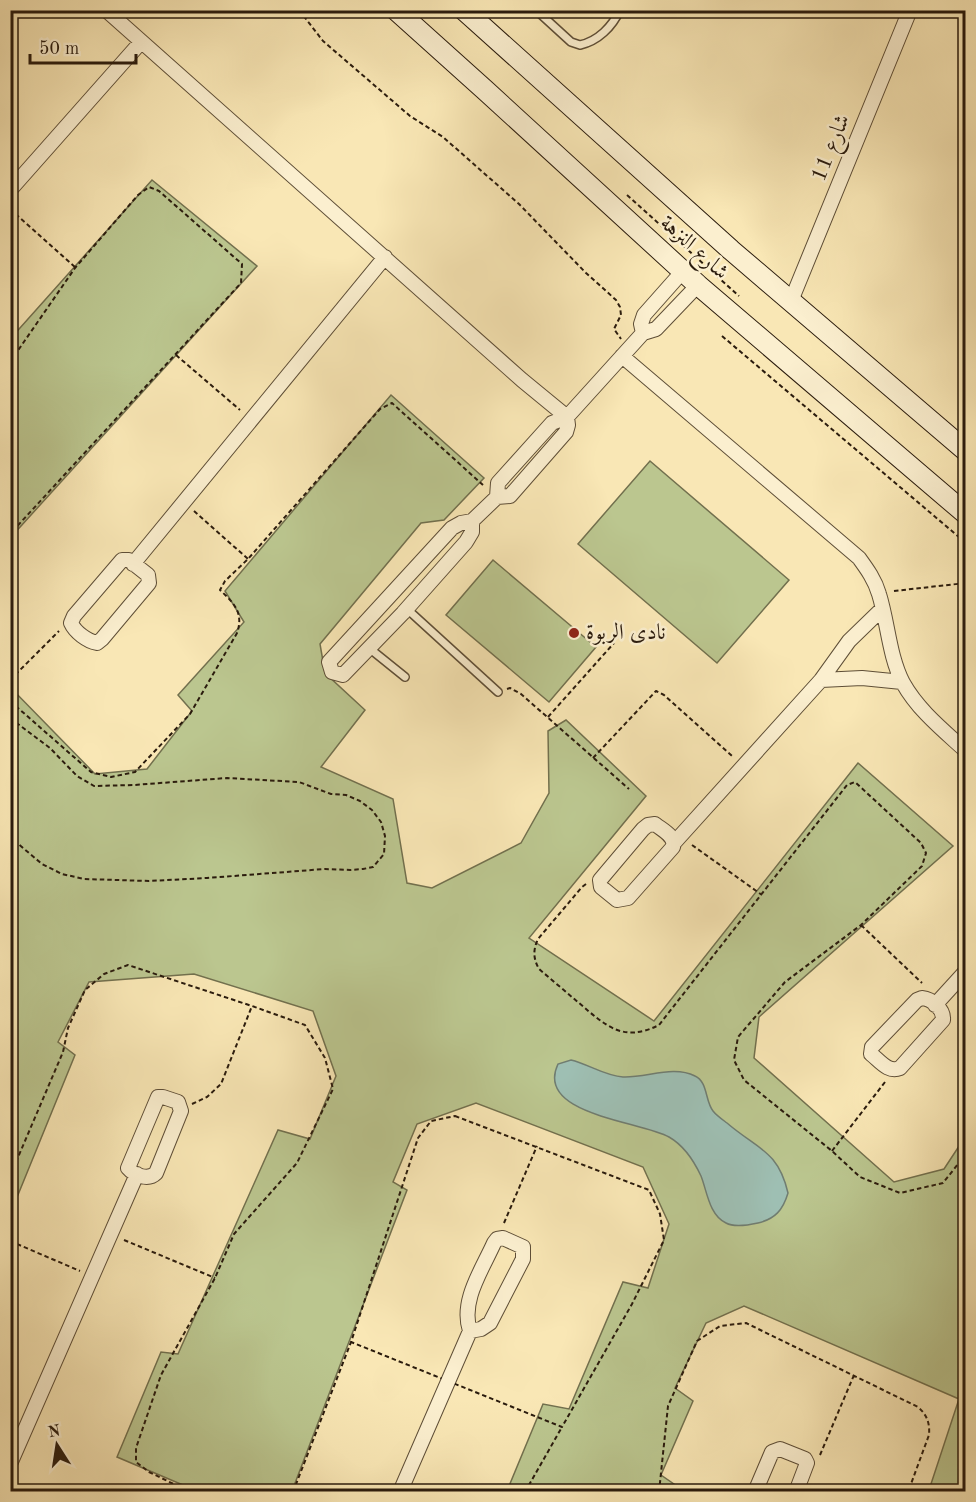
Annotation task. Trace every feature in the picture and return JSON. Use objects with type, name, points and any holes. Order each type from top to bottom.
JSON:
[{"type":"main road","name":"شارع النزهة","points":[[396,10],[698,285],[966,514]]},
{"type":"main road","name":"شارع النزهة","points":[[464,10],[687,212],[966,451]]},
{"type":"street","points":[[106,10],[522,380],[567,417],[566,432],[517,488],[510,495],[497,497],[472,521],[452,528],[329,662],[332,672],[343,675],[405,611],[466,542],[472,532],[472,521]]},
{"type":"street","name":"شارع 11","points":[[791,301],[910,10]]},
{"type":"street","points":[[10,190],[141,42]]},
{"type":"street","points":[[133,564],[385,257]]},
{"type":"street","points":[[643,333],[641,324],[644,315],[683,271]]},
{"type":"street","points":[[567,417],[643,333],[656,329],[698,285]]},
{"type":"street","points":[[626,352],[859,558],[871,574],[879,593],[902,682],[927,714],[966,751]]},
{"type":"street","points":[[122,560],[129,560],[148,575],[149,583],[97,643],[90,642],[73,628],[71,623],[74,616],[122,560]]},
{"type":"street","points":[[387,598],[405,611]]},
{"type":"street","points":[[677,840],[655,824],[648,825],[600,880],[601,887],[617,900],[628,898],[821,680],[849,641],[882,609]]},
{"type":"street","points":[[821,680],[862,678],[902,682]]},
{"type":"street","points":[[938,1003],[966,971]]},
{"type":"street","points":[[922,998],[938,1003],[943,1020],[900,1068],[890,1070],[871,1054],[872,1047],[917,1000],[922,998]]},
{"type":"street","points":[[164,1096],[178,1102],[181,1111],[156,1173],[152,1177],[138,1174],[128,1167],[154,1102],[158,1097],[164,1096]]},
{"type":"street","points":[[10,1464],[138,1174]]},
{"type":"street","points":[[400,1491],[470,1331],[466,1321],[469,1299],[497,1239],[503,1238],[523,1246],[523,1259],[490,1323],[481,1329],[470,1331]]},
{"type":"street","points":[[755,1491],[772,1452],[776,1449],[805,1459],[807,1463],[796,1491]]},
{"type":"lane","points":[[536,10],[571,42],[580,45],[597,38],[609,27],[620,10]]},
{"type":"lane","points":[[405,611],[498,692]]},
{"type":"lane","points":[[369,648],[405,677]]},
{"type":"path","points":[[299,10],[323,40],[410,116],[443,137],[502,189],[616,300],[621,315],[615,327],[615,333],[626,352]]},
{"type":"path","points":[[10,362],[75,268],[138,195],[149,187],[159,191],[242,264],[241,283],[10,534]]},
{"type":"path","points":[[621,190],[746,303]]},
{"type":"path","points":[[10,209],[75,268]]},
{"type":"path","points":[[698,285],[712,271]]},
{"type":"path","points":[[722,336],[966,543]]},
{"type":"path","points":[[176,355],[251,420]]},
{"type":"path","points":[[10,701],[91,772],[111,777],[135,772],[190,714],[237,633],[240,621],[237,608],[220,590],[225,581],[248,559],[380,409],[392,403],[497,497]]},
{"type":"path","points":[[184,502],[248,559]]},
{"type":"path","points":[[879,593],[966,583]]},
{"type":"path","points":[[10,680],[74,616]]},
{"type":"path","points":[[547,718],[614,643]]},
{"type":"path","points":[[498,692],[510,688],[521,694],[629,789]]},
{"type":"path","points":[[593,758],[656,691],[664,695],[744,766]]},
{"type":"path","points":[[10,718],[50,748],[77,776],[94,786],[227,778],[299,782],[331,794],[346,795],[360,801],[372,810],[381,822],[386,836],[384,854],[373,867],[363,869],[325,869],[149,880],[84,879],[62,874],[42,864],[10,837]]},
{"type":"path","points":[[600,880],[591,881],[582,887],[538,939],[534,955],[539,969],[607,1027],[624,1033],[642,1032],[659,1025],[847,784],[855,782],[921,843],[926,853],[922,866],[861,925],[785,982],[738,1037],[735,1060],[744,1080],[832,1151],[860,1177],[900,1193],[943,1183],[966,1155]]},
{"type":"path","points":[[677,840],[762,895]]},
{"type":"path","points":[[861,925],[938,1003]]},
{"type":"path","points":[[10,1176],[63,1052],[69,1028],[85,990],[104,974],[128,965],[252,1005],[305,1025],[325,1058],[333,1089],[297,1163],[234,1234],[215,1278],[161,1375],[136,1448],[136,1462],[149,1472],[190,1491]]},
{"type":"path","points":[[181,1106],[199,1102],[221,1084],[252,1005]]},
{"type":"path","points":[[832,1151],[894,1070]]},
{"type":"path","points":[[497,1239],[537,1146]]},
{"type":"path","points":[[111,1234],[215,1278]]},
{"type":"path","points":[[10,1241],[93,1277]]},
{"type":"path","points":[[659,1491],[668,1406],[697,1341],[720,1326],[746,1323],[918,1407],[928,1419],[929,1435],[908,1491]]},
{"type":"path","points":[[293,1491],[351,1342]]},
{"type":"path","points":[[806,1469],[824,1449],[854,1375]]},
{"type":"path","points":[[525,1491],[562,1427]]},
{"type":"green space","points":[[152,180],[257,266],[11,537],[11,338]]},
{"type":"green space","points":[[391,395],[484,478],[444,520],[421,523],[320,644],[325,673],[365,710],[321,767],[393,799],[407,883],[432,888],[521,843],[549,793],[548,731],[566,720],[646,796],[529,938],[654,1021],[858,763],[953,846],[759,1017],[754,1058],[894,1182],[944,1169],[965,1137],[965,1491],[921,1491],[929,1490],[959,1399],[744,1306],[706,1323],[675,1388],[693,1401],[661,1475],[684,1491],[507,1491],[543,1404],[569,1409],[623,1282],[648,1288],[669,1224],[643,1167],[476,1103],[417,1124],[393,1182],[407,1190],[292,1491],[197,1491],[117,1457],[161,1352],[178,1354],[278,1130],[310,1139],[336,1076],[313,1011],[194,974],[89,982],[58,1042],[75,1055],[11,1212],[11,688],[95,774],[147,769],[192,711],[178,695],[244,622],[225,591]]},
{"type":"green space","points":[[650,461],[789,580],[717,663],[578,544]]},
{"type":"green space","points":[[493,560],[596,647],[549,702],[446,615]]},
{"type":"water","points":[[571,1060],[623,1077],[669,1072],[695,1076],[702,1083],[710,1107],[715,1113],[765,1152],[778,1168],[788,1193],[781,1209],[769,1219],[750,1225],[734,1225],[720,1219],[712,1209],[695,1165],[674,1140],[655,1131],[594,1114],[561,1095],[555,1081],[558,1064]]},
{"type":"place","name":"نادى الربوة","points":[[574,633]]}]
